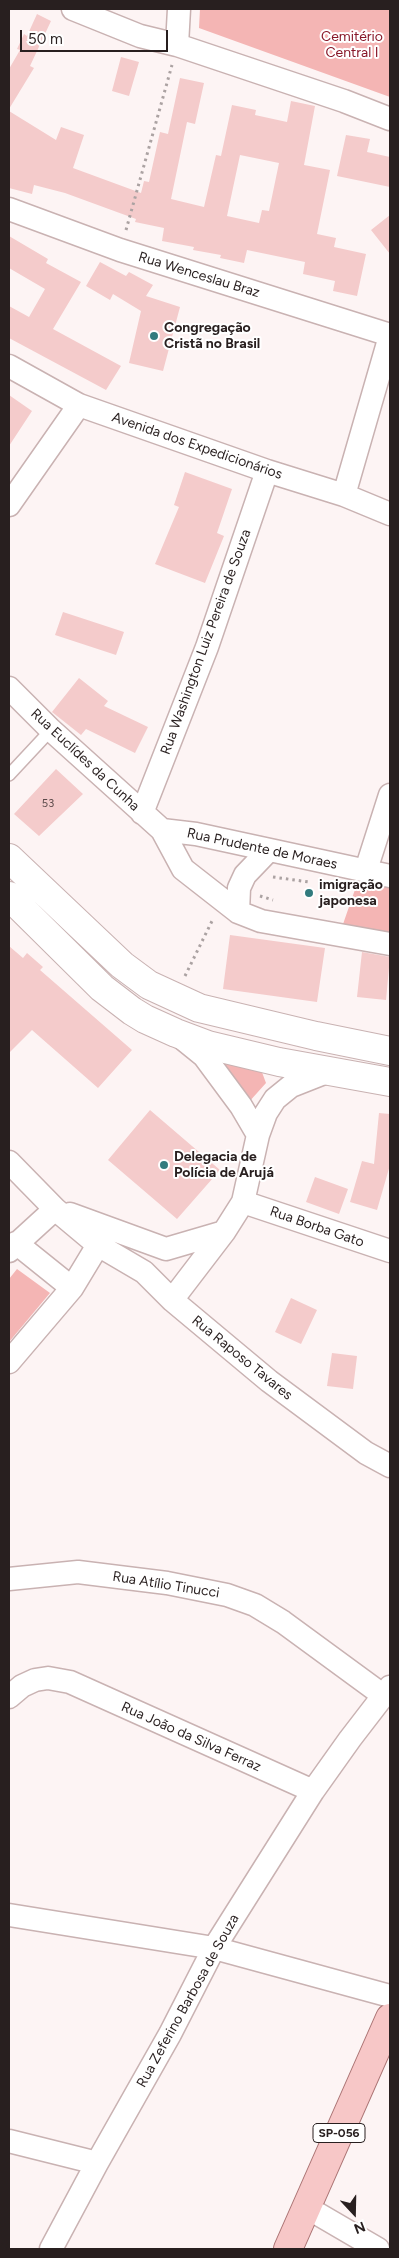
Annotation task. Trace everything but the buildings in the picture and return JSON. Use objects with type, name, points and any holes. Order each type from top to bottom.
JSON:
[{"type":"main road","points":[[9,858],[122,965],[149,985],[199,1008],[390,1051]]},
{"type":"main road","points":[[9,896],[102,988],[132,1012],[176,1033],[208,1045],[279,1062],[390,1082]]},
{"type":"main road","points":[[102,988],[122,965]]},
{"type":"main road","points":[[329,1071],[336,1040]]},
{"type":"main road","name":"SP-056","points":[[288,2249],[390,2018]]},
{"type":"street","points":[[72,9],[140,36],[177,46],[344,101],[390,119]]},
{"type":"street","points":[[177,46],[179,9]]},
{"type":"street","name":"Rua Wenceslau Braz","points":[[9,209],[120,250],[390,336]]},
{"type":"street","points":[[344,495],[390,336]]},
{"type":"street","name":"Avenida dos Expedicionários","points":[[9,366],[79,405],[267,471],[344,495],[390,514]]},
{"type":"street","points":[[9,505],[79,405]]},
{"type":"street","name":"Rua Washington Luiz Pereira de Souza","points":[[142,813],[208,647],[267,471]]},
{"type":"street","name":"Rua Euclídes da Cunha","points":[[9,688],[51,730],[162,830]]},
{"type":"street","points":[[366,870],[390,795]]},
{"type":"street","points":[[162,830],[183,869],[230,906],[261,921],[390,944]]},
{"type":"street","name":"Rua Prudente de Moraes","points":[[162,830],[196,834],[390,876]]},
{"type":"street","points":[[230,906],[245,875],[268,851]]},
{"type":"street","points":[[176,1033],[204,1056],[241,1106],[258,1135]]},
{"type":"street","points":[[172,1300],[224,1232],[243,1202],[258,1135],[266,1113],[275,1100],[291,1086],[329,1071]]},
{"type":"street","name":"Rua Raposo Tavares","points":[[9,1162],[55,1208],[98,1245],[144,1272],[172,1300],[269,1381],[366,1453],[390,1466]]},
{"type":"street","name":"Rua Borba Gato","points":[[243,1202],[390,1251]]},
{"type":"street","points":[[72,1288],[13,1247],[55,1208],[166,1249]]},
{"type":"street","points":[[144,1272],[166,1249],[224,1232]]},
{"type":"street","points":[[9,1362],[72,1288],[98,1245]]},
{"type":"street","name":"Rua Atílio Tinucci","points":[[9,1579],[78,1572],[168,1582],[227,1595],[255,1605],[387,1692]]},
{"type":"street","name":"Rua João da Silva Ferraz","points":[[9,1697],[22,1686],[35,1680],[48,1678],[70,1682],[313,1791]]},
{"type":"street","name":"Rua Zeferino Barbosa de Souza","points":[[54,2248],[97,2162],[170,2034],[214,1948],[313,1791],[387,1692]]},
{"type":"street","points":[[9,1915],[214,1948],[390,1996]]},
{"type":"street","points":[[9,2141],[97,2162]]},
{"type":"street","points":[[306,2207],[378,2249]]},
{"type":"lane","points":[[9,775],[51,730]]},
{"type":"path","points":[[120,250],[177,46]]},
{"type":"path","points":[[267,876],[313,882]]},
{"type":"path","points":[[255,894],[261,896]]},
{"type":"path","points":[[174,997],[230,906]]},
{"type":"green space","name":"Cemitério Central I","points":[[200,9],[390,9],[390,97],[199,28]]},
{"type":"green space","points":[[359,878],[390,884],[390,936],[342,927]]},
{"type":"green space","points":[[224,1057],[257,1059],[266,1083],[248,1103],[214,1067]]},
{"type":"green space","points":[[17,1269],[50,1293],[9,1342],[9,1279]]},
{"type":"place","name":"Congregação Cristã no Brasil","points":[[154,336]]},
{"type":"place","name":"imigração japonesa","points":[[309,893]]},
{"type":"place","name":"Delegacia de Polícia de Arujá","points":[[164,1165]]}]
